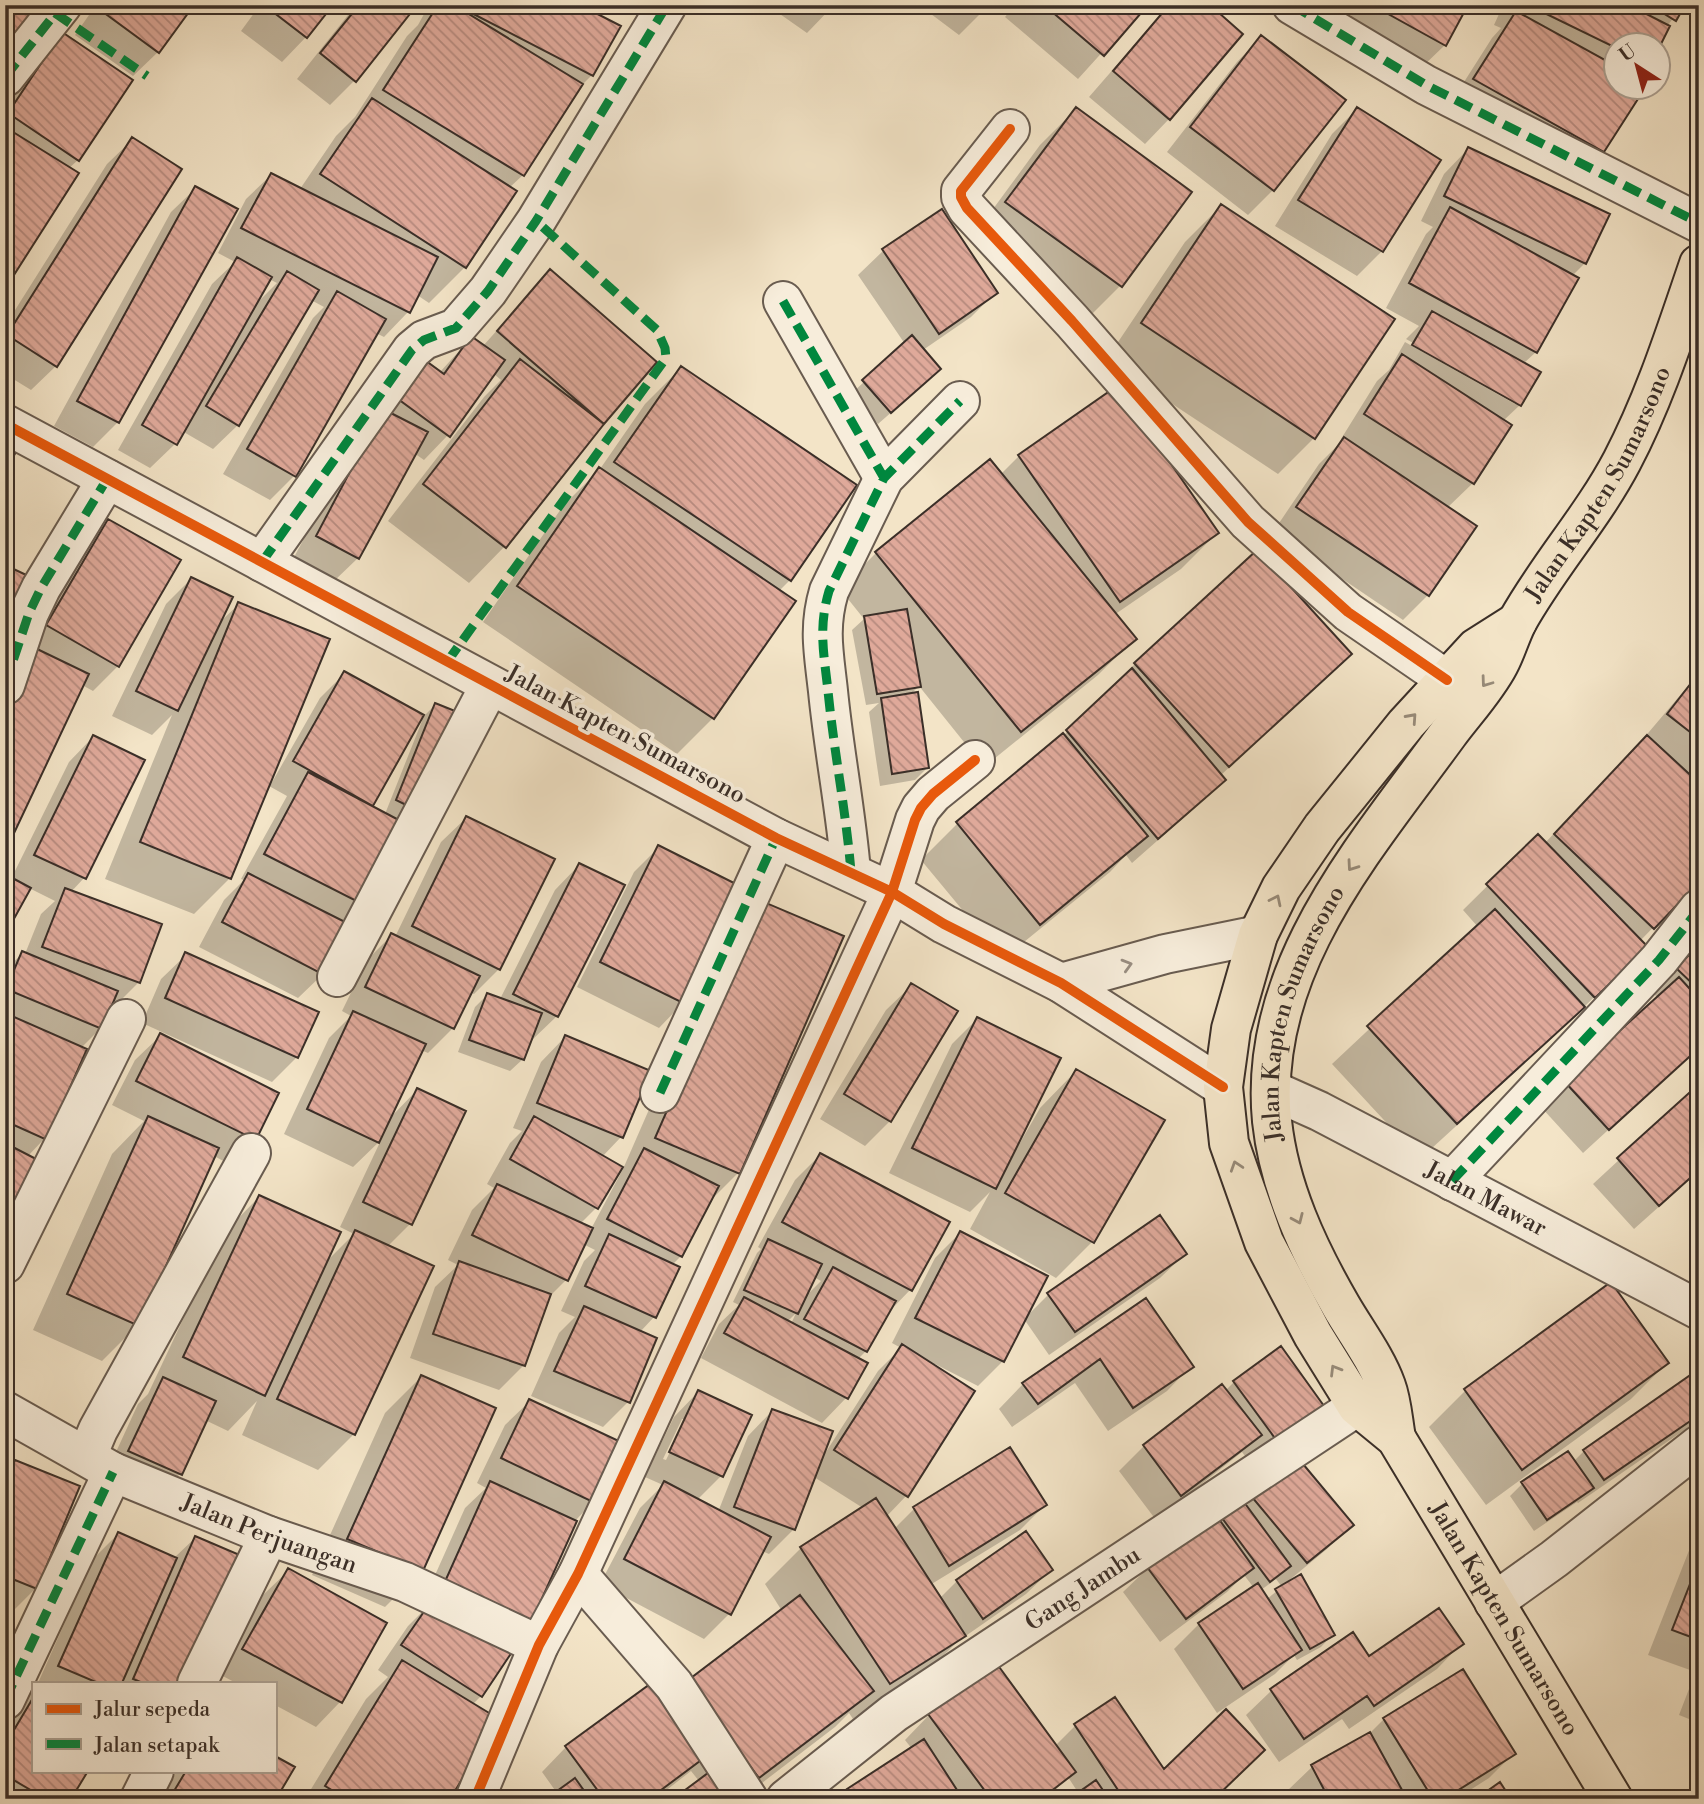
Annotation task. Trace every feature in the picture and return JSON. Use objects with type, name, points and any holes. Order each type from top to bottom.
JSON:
[{"type":"highway","name":"Jalan Kapten Sumarsono","points":[[1613,1799],[1372,1397],[1334,1294],[1290,1199],[1278,1159],[1272,1119],[1272,1090],[1277,1033],[1311,933],[1345,877],[1498,666],[1517,622],[1620,464],[1661,375],[1699,264]]},
{"type":"highway","name":"Jalan Kapten Sumarsono","points":[[1372,1397],[1313,1335],[1264,1242],[1229,1143],[1223,1087],[1231,1029],[1258,934],[1281,888],[1322,828],[1406,723],[1476,648],[1517,622]]},
{"type":"street","points":[[5,77],[62,5]]},
{"type":"street","points":[[262,562],[412,350],[424,340],[456,328],[488,291],[536,221],[667,5]]},
{"type":"street","points":[[1292,5],[1426,85],[1699,223]]},
{"type":"street","points":[[1010,129],[961,191],[967,208],[1072,321],[1248,522],[1348,612],[1447,680]]},
{"type":"street","points":[[783,301],[884,478]]},
{"type":"street","points":[[852,872],[847,821],[832,730],[822,620],[829,591],[884,478],[960,401]]},
{"type":"street","name":"Jalan Kapten Sumarsono","points":[[5,425],[776,838],[892,892],[944,924],[1061,983],[1223,1087]]},
{"type":"street","points":[[5,685],[29,613],[41,588],[107,479]]},
{"type":"street","points":[[337,977],[490,685]]},
{"type":"street","points":[[475,1799],[539,1645],[578,1574],[892,892],[915,820],[933,794],[975,760]]},
{"type":"street","points":[[660,1093],[776,838]]},
{"type":"street","points":[[1452,1181],[1659,960],[1699,909]]},
{"type":"street","points":[[1061,983],[1165,954],[1258,934]]},
{"type":"street","points":[[5,1264],[126,1020]]},
{"type":"street","name":"Jalan Mawar","points":[[1272,1090],[1319,1111],[1699,1310]]},
{"type":"street","points":[[5,1700],[100,1464],[98,1430],[251,1153]]},
{"type":"street","name":"Gang Jambu","points":[[786,1799],[894,1713],[1372,1397]]},
{"type":"street","name":"Jalan Perjuangan","points":[[5,1411],[100,1464],[269,1536],[405,1582],[539,1645]]},
{"type":"street","points":[[1494,1602],[1554,1559],[1699,1445]]},
{"type":"street","points":[[197,1682],[269,1536]]},
{"type":"street","points":[[578,1574],[674,1685],[748,1799]]},
{"type":"street","points":[[140,1799],[154,1772]]},
{"type":"building","points":[[5,5],[22,5],[41,20],[5,64]]},
{"type":"building","points":[[102,5],[194,5],[159,53],[99,9]]},
{"type":"building","points":[[264,5],[333,5],[307,38]]},
{"type":"building","points":[[359,5],[417,5],[356,82],[320,53]]},
{"type":"building","points":[[438,5],[454,5],[583,84],[524,176],[383,90]]},
{"type":"building","points":[[456,5],[580,5],[621,26],[593,76]]},
{"type":"building","points":[[1044,5],[1148,5],[1104,56]]},
{"type":"building","points":[[1169,5],[1210,5],[1243,34],[1170,120],[1113,71]]},
{"type":"building","points":[[1372,5],[1468,5],[1446,46]]},
{"type":"building","points":[[1528,5],[1629,5],[1670,26],[1667,32],[1602,32],[1602,41]]},
{"type":"building","points":[[1650,5],[1685,5],[1676,21]]},
{"type":"building","points":[[1516,11],[1602,58],[1602,102],[1636,102],[1604,152],[1473,79]]},
{"type":"building","points":[[62,32],[133,80],[79,161],[8,113]]},
{"type":"building","points":[[1261,35],[1346,100],[1274,191],[1190,127]]},
{"type":"building","points":[[372,98],[517,191],[466,268],[320,174]]},
{"type":"building","points":[[1076,107],[1192,192],[1122,287],[1005,202]]},
{"type":"building","points":[[1357,107],[1441,160],[1383,252],[1298,200]]},
{"type":"building","points":[[5,127],[79,173],[5,289]]},
{"type":"building","points":[[132,137],[182,169],[57,367],[7,335]]},
{"type":"building","points":[[1468,147],[1610,214],[1586,264],[1444,196]]},
{"type":"building","points":[[271,173],[438,257],[410,313],[241,228]]},
{"type":"building","points":[[195,186],[238,209],[119,423],[77,401]]},
{"type":"building","points":[[1221,204],[1395,319],[1315,439],[1141,323]]},
{"type":"building","points":[[1450,207],[1579,278],[1537,353],[1409,283]]},
{"type":"building","points":[[942,209],[998,293],[939,334],[882,249]]},
{"type":"building","points":[[237,257],[272,277],[177,445],[142,425]]},
{"type":"building","points":[[550,269],[657,362],[604,424],[497,331]]},
{"type":"building","points":[[287,271],[319,290],[239,426],[206,406]]},
{"type":"building","points":[[337,291],[386,319],[296,477],[247,449]]},
{"type":"building","points":[[1432,311],[1541,372],[1521,406],[1412,345]]},
{"type":"building","points":[[912,335],[941,369],[891,413],[862,380]]},
{"type":"building","points":[[471,336],[505,360],[450,437],[398,399],[426,361],[444,374]]},
{"type":"building","points":[[1402,354],[1512,425],[1474,484],[1364,414]]},
{"type":"building","points":[[520,359],[604,424],[506,548],[423,484]]},
{"type":"building","points":[[681,366],[857,485],[791,581],[614,462]]},
{"type":"building","points":[[1117,386],[1219,533],[1120,602],[1018,455]]},
{"type":"building","points":[[383,409],[428,432],[359,559],[316,536]]},
{"type":"building","points":[[1344,437],[1477,526],[1429,596],[1296,507]]},
{"type":"building","points":[[5,444],[17,450],[5,472]]},
{"type":"building","points":[[990,459],[1137,639],[1021,732],[875,552]]},
{"type":"building","points":[[599,467],[796,601],[714,719],[517,586]]},
{"type":"building","points":[[108,519],[181,560],[119,667],[46,625]]},
{"type":"building","points":[[1257,550],[1352,654],[1229,767],[1134,663]]},
{"type":"building","points":[[5,565],[37,580],[5,647]]},
{"type":"building","points":[[191,577],[233,597],[178,711],[136,691]]},
{"type":"building","points":[[238,602],[330,639],[231,879],[140,842]]},
{"type":"building","points":[[907,609],[921,687],[877,694],[864,616]]},
{"type":"building","points":[[35,648],[89,674],[7,848],[5,711]]},
{"type":"building","points":[[1132,668],[1226,780],[1158,839],[1066,730]]},
{"type":"building","points":[[344,671],[424,715],[373,806],[293,761]]},
{"type":"building","points":[[1699,673],[1699,739],[1667,714]]},
{"type":"building","points":[[918,692],[929,768],[892,774],[881,698]]},
{"type":"building","points":[[435,703],[470,717],[422,813],[396,800]]},
{"type":"building","points":[[1063,733],[1148,836],[1040,925],[956,822]]},
{"type":"building","points":[[93,735],[145,760],[86,879],[34,855]]},
{"type":"building","points":[[1647,735],[1699,783],[1699,882],[1654,929],[1554,834]]},
{"type":"building","points":[[308,772],[412,827],[370,908],[264,854]]},
{"type":"building","points":[[466,816],[555,859],[500,970],[412,926]]},
{"type":"building","points":[[1538,834],[1648,947],[1595,998],[1486,884]]},
{"type":"building","points":[[658,845],[744,888],[685,1004],[600,962]]},
{"type":"building","points":[[579,863],[625,885],[558,1017],[513,994]]},
{"type":"building","points":[[248,873],[349,924],[324,975],[222,922]]},
{"type":"building","points":[[5,874],[31,888],[5,935]]},
{"type":"building","points":[[65,888],[162,924],[140,983],[42,947]]},
{"type":"building","points":[[759,900],[844,936],[740,1174],[655,1138]]},
{"type":"building","points":[[1495,909],[1585,1007],[1457,1124],[1367,1026]]},
{"type":"building","points":[[391,933],[480,976],[454,1029],[365,987]]},
{"type":"building","points":[[1699,945],[1699,990],[1676,968]]},
{"type":"building","points":[[22,951],[118,991],[102,1029],[6,989]]},
{"type":"building","points":[[185,952],[319,1012],[298,1058],[165,998]]},
{"type":"building","points":[[1679,977],[1699,999],[1699,1048],[1609,1130],[1564,1081]]},
{"type":"building","points":[[911,983],[958,1011],[891,1122],[844,1094]]},
{"type":"building","points":[[487,993],[542,1013],[524,1060],[469,1040]]},
{"type":"building","points":[[353,1011],[426,1044],[379,1143],[307,1109]]},
{"type":"building","points":[[5,1013],[87,1049],[47,1140],[5,1121]]},
{"type":"building","points":[[977,1017],[1061,1058],[996,1189],[912,1148]]},
{"type":"building","points":[[160,1033],[279,1093],[256,1140],[136,1081]]},
{"type":"building","points":[[565,1035],[651,1071],[623,1138],[537,1103]]},
{"type":"building","points":[[1076,1069],[1165,1120],[1094,1243],[1005,1193]]},
{"type":"building","points":[[1699,1084],[1699,1170],[1659,1206],[1617,1158]]},
{"type":"building","points":[[417,1088],[466,1111],[412,1225],[363,1202]]},
{"type":"building","points":[[148,1116],[219,1148],[139,1326],[67,1294]]},
{"type":"building","points":[[534,1116],[623,1167],[598,1209],[510,1159]]},
{"type":"building","points":[[5,1143],[38,1160],[5,1223]]},
{"type":"building","points":[[644,1148],[719,1186],[682,1257],[607,1219]]},
{"type":"building","points":[[820,1153],[950,1222],[912,1291],[782,1222]]},
{"type":"building","points":[[497,1184],[593,1228],[568,1281],[472,1235]]},
{"type":"building","points":[[259,1195],[341,1232],[265,1396],[183,1357]]},
{"type":"building","points":[[1160,1215],[1187,1254],[1075,1332],[1047,1293]]},
{"type":"building","points":[[355,1230],[434,1266],[355,1435],[277,1399]]},
{"type":"building","points":[[960,1231],[1048,1276],[1004,1362],[915,1318]]},
{"type":"building","points":[[609,1234],[680,1267],[656,1318],[585,1286]]},
{"type":"building","points":[[768,1239],[822,1264],[798,1314],[744,1290]]},
{"type":"building","points":[[459,1261],[551,1294],[525,1366],[433,1334]]},
{"type":"building","points":[[833,1267],[896,1301],[867,1352],[804,1319]]},
{"type":"building","points":[[1611,1282],[1669,1363],[1522,1470],[1464,1389]]},
{"type":"building","points":[[744,1297],[868,1363],[848,1399],[724,1333]]},
{"type":"building","points":[[1146,1298],[1194,1367],[1133,1408],[1100,1359],[1038,1404],[1022,1383]]},
{"type":"building","points":[[584,1306],[657,1338],[630,1403],[554,1371]]},
{"type":"building","points":[[902,1344],[975,1391],[908,1497],[834,1450]]},
{"type":"building","points":[[1281,1346],[1324,1406],[1277,1441],[1233,1381]]},
{"type":"building","points":[[1699,1369],[1699,1415],[1604,1480],[1583,1450]]},
{"type":"building","points":[[421,1375],[496,1408],[423,1571],[347,1539]]},
{"type":"building","points":[[163,1377],[216,1401],[182,1475],[128,1451]]},
{"type":"building","points":[[1222,1384],[1262,1435],[1181,1496],[1143,1445]]},
{"type":"building","points":[[698,1390],[752,1415],[723,1477],[669,1452]]},
{"type":"building","points":[[529,1399],[623,1443],[595,1503],[501,1458]]},
{"type":"building","points":[[772,1409],[833,1431],[795,1530],[734,1507]]},
{"type":"building","points":[[1010,1447],[1047,1505],[949,1566],[913,1507]]},
{"type":"building","points":[[1568,1451],[1594,1488],[1547,1520],[1521,1482]]},
{"type":"building","points":[[1298,1458],[1354,1525],[1307,1563],[1252,1497]]},
{"type":"building","points":[[15,1460],[80,1486],[37,1589],[5,1576],[5,1482]]},
{"type":"building","points":[[490,1481],[577,1521],[530,1625],[443,1586]]},
{"type":"building","points":[[664,1481],[771,1537],[731,1615],[624,1559]]},
{"type":"building","points":[[876,1498],[966,1636],[890,1684],[800,1547]]},
{"type":"building","points":[[1241,1498],[1291,1566],[1270,1582],[1219,1514]]},
{"type":"building","points":[[1216,1515],[1254,1568],[1186,1619],[1147,1567]]},
{"type":"building","points":[[1026,1531],[1053,1570],[983,1619],[956,1580]]},
{"type":"building","points":[[118,1532],[177,1558],[122,1682],[96,1682],[58,1666]]},
{"type":"building","points":[[195,1536],[242,1556],[188,1682],[140,1682],[133,1679]]},
{"type":"building","points":[[1699,1561],[1699,1640],[1672,1630]]},
{"type":"building","points":[[288,1568],[387,1623],[342,1703],[242,1649]]},
{"type":"building","points":[[1301,1574],[1335,1635],[1310,1649],[1275,1589]]},
{"type":"building","points":[[1258,1583],[1302,1650],[1243,1689],[1198,1623]]},
{"type":"building","points":[[800,1595],[874,1691],[759,1778],[687,1681]]},
{"type":"building","points":[[432,1600],[512,1652],[482,1697],[401,1645]]},
{"type":"building","points":[[1439,1608],[1464,1644],[1374,1706],[1367,1696],[1304,1739],[1270,1689],[1353,1632],[1369,1656]]},
{"type":"building","points":[[402,1660],[499,1719],[450,1799],[347,1799],[325,1786]]},
{"type":"building","points":[[997,1664],[1076,1772],[1041,1799],[991,1799],[928,1714]]},
{"type":"building","points":[[1463,1669],[1516,1754],[1444,1799],[1433,1799],[1383,1718]]},
{"type":"building","points":[[657,1679],[712,1752],[649,1799],[604,1799],[565,1746]]},
{"type":"building","points":[[1115,1697],[1164,1769],[1226,1709],[1265,1750],[1214,1799],[1124,1799],[1074,1724]]},
{"type":"building","points":[[32,1700],[32,1772],[87,1772],[71,1799],[46,1799],[5,1775],[5,1745]]},
{"type":"building","points":[[1370,1732],[1407,1799],[1329,1799],[1311,1765]]},
{"type":"building","points":[[924,1739],[957,1790],[943,1799],[854,1799],[847,1789]]},
{"type":"building","points":[[276,1757],[295,1767],[276,1799],[177,1799],[171,1796],[185,1772],[276,1772]]},
{"type":"building","points":[[712,1770],[733,1799],[673,1799]]},
{"type":"building","points":[[575,1778],[590,1799],[546,1799]]},
{"type":"building","points":[[1096,1780],[1109,1799],[1069,1799]]},
{"type":"building","points":[[1500,1782],[1511,1799],[1476,1799]]},
{"type":"building","points":[[292,1793],[307,1799],[290,1799]]},
{"type":"marked path","points":[[5,77],[62,5]]},
{"type":"marked path","points":[[262,562],[412,350],[424,340],[456,328],[488,291],[536,221],[667,5]]},
{"type":"marked path","points":[[1292,5],[1426,85],[1699,223]]},
{"type":"marked path","points":[[55,13],[147,76]]},
{"type":"marked path","points":[[447,662],[666,358],[665,348],[657,330],[536,221]]},
{"type":"marked path","points":[[783,301],[884,478]]},
{"type":"marked path","points":[[851,872],[824,653],[823,629],[829,591],[884,478],[960,401]]},
{"type":"marked path","points":[[5,685],[29,613],[41,588],[107,479]]},
{"type":"marked path","points":[[660,1093],[776,838]]},
{"type":"marked path","points":[[1452,1181],[1659,960],[1699,909]]},
{"type":"marked path","points":[[5,1700],[113,1472]]},
{"type":"cycle path","points":[[1010,129],[961,191],[967,208],[1072,321],[1248,522],[1348,612],[1447,680]]},
{"type":"cycle path","points":[[5,424],[776,838],[892,892],[944,924],[1061,983],[1223,1087]]},
{"type":"cycle path","points":[[475,1799],[539,1645],[578,1574],[892,892],[915,820],[933,794],[975,760]]}]
